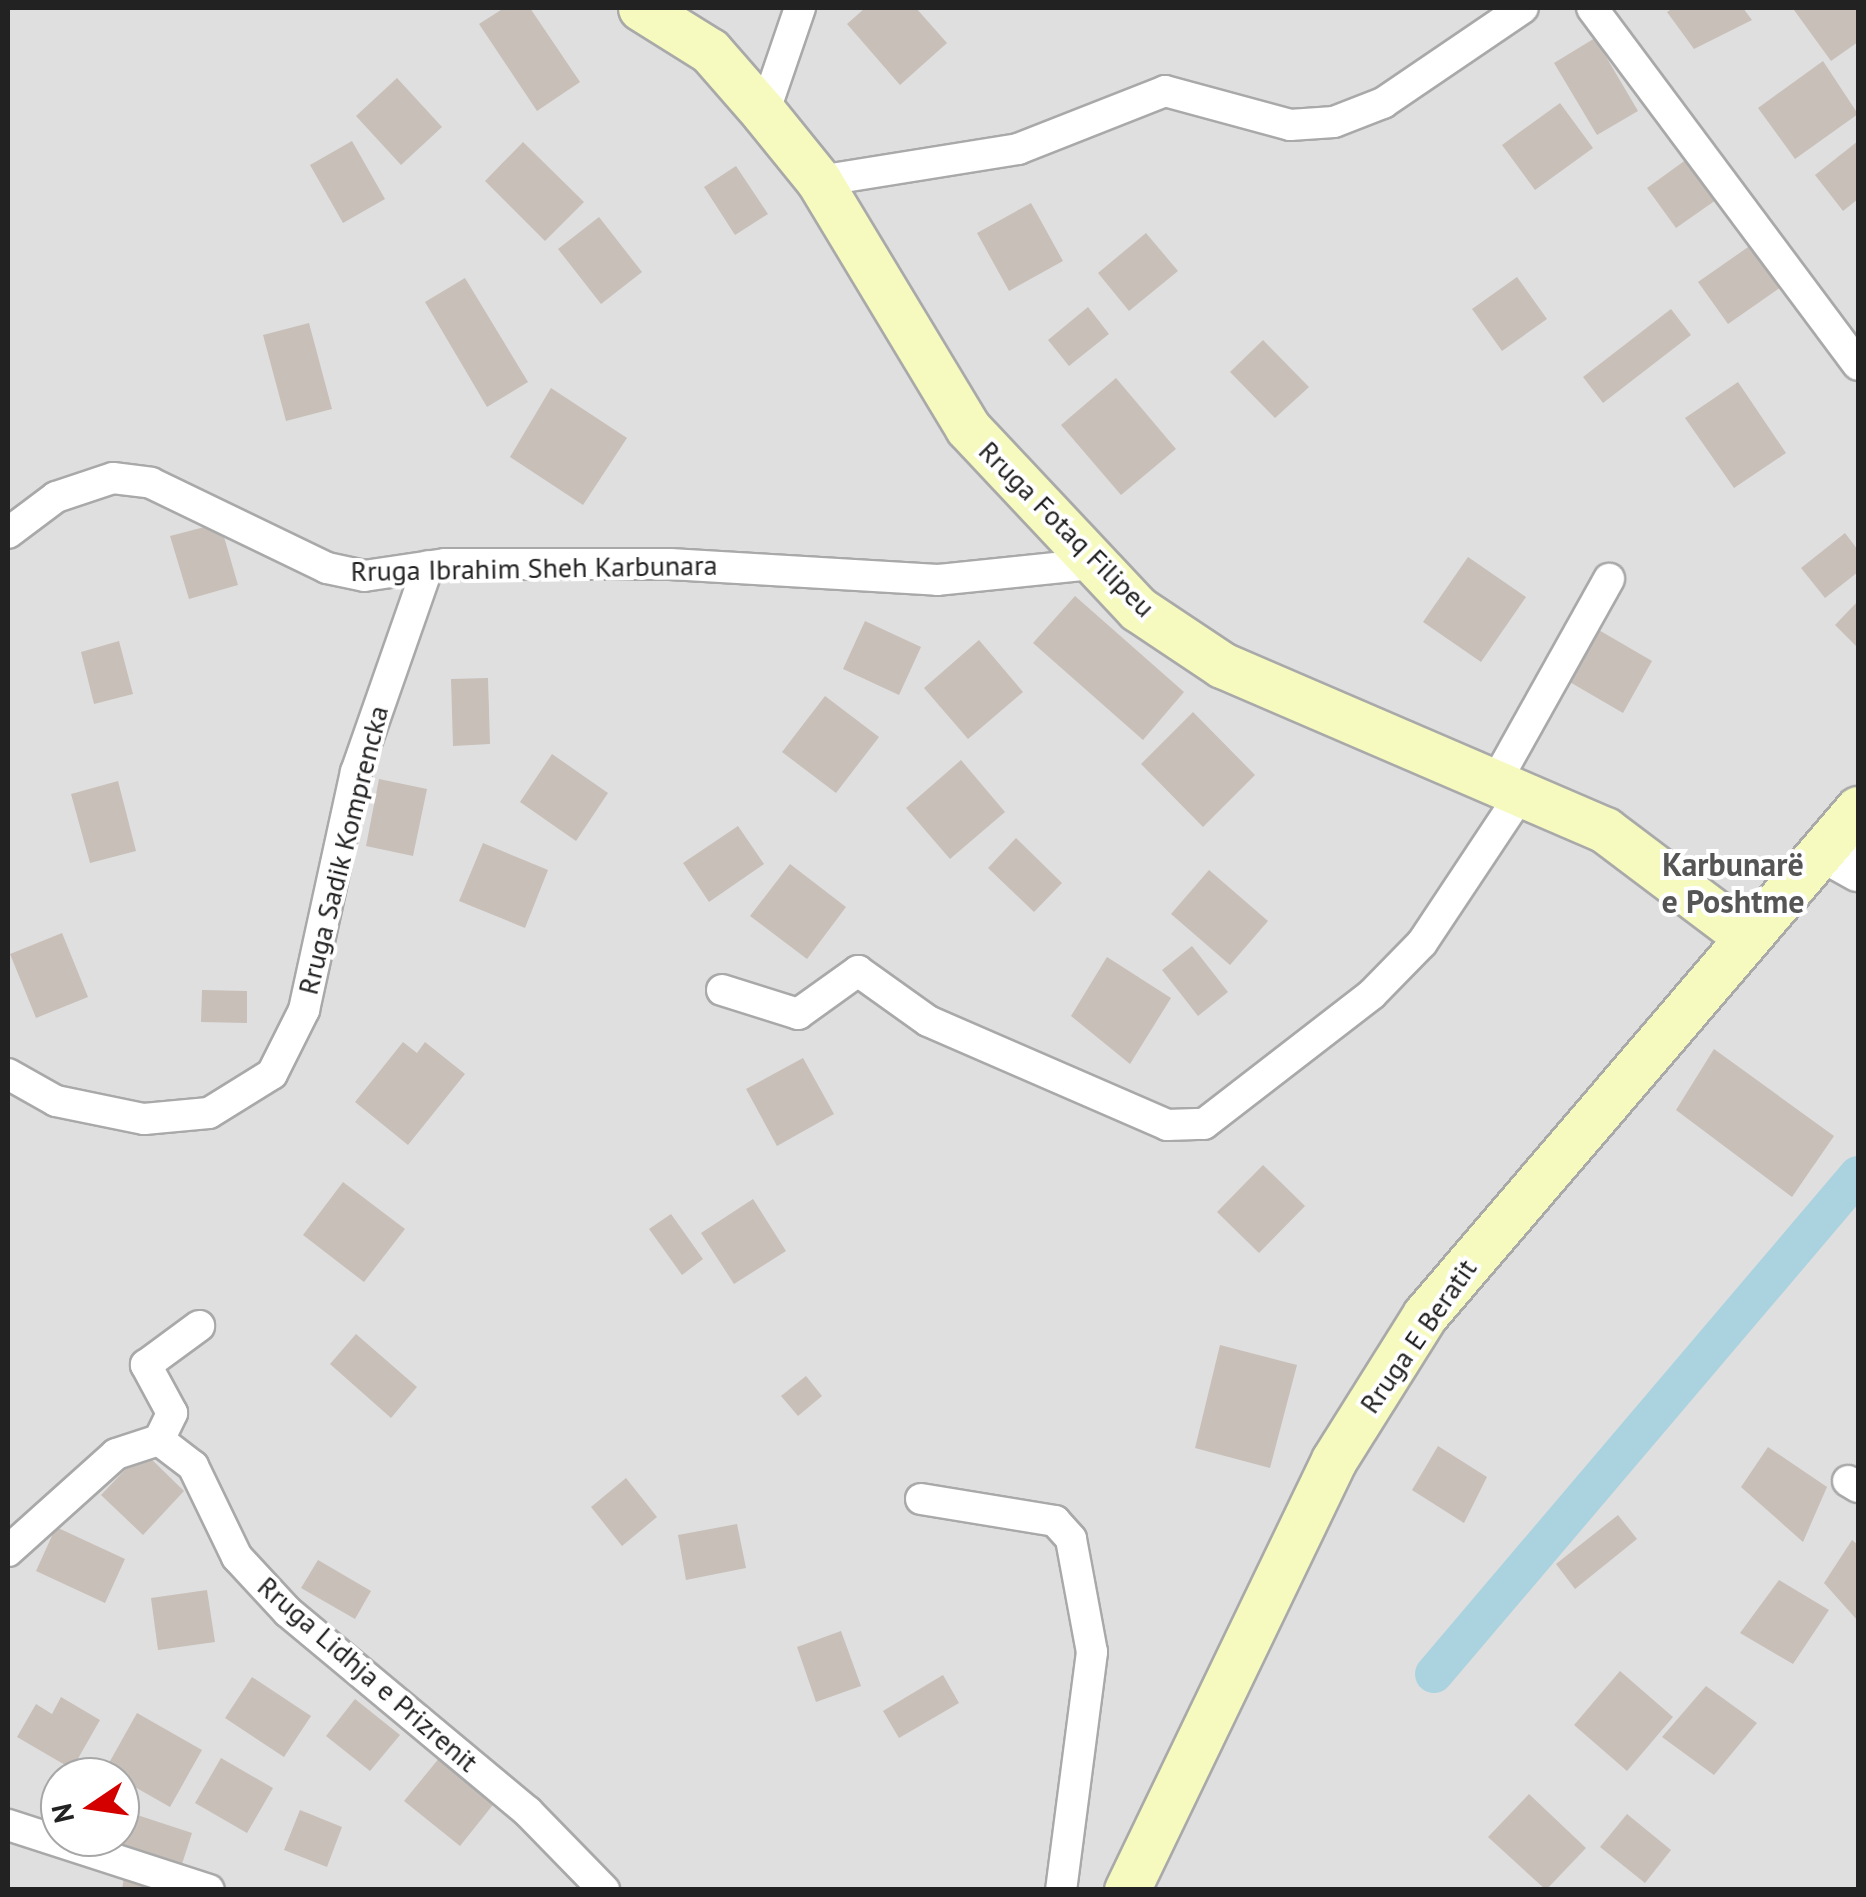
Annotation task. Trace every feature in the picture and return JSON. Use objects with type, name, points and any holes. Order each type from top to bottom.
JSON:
[{"type":"main road","name":"Rruga Fotaq Filipeu","points":[[641,8],[710,51],[764,113],[819,182],[968,428],[1138,608],[1222,665],[1604,830],[1747,937]]},
{"type":"main road","name":"Rruga E Beratit","points":[[1127,1890],[1334,1460],[1425,1316],[1747,937],[1840,862],[1858,809]]},
{"type":"street","points":[[764,113],[800,8]]},
{"type":"street","points":[[819,182],[1018,149],[1166,90],[1290,126],[1334,122],[1383,102],[1523,8]]},
{"type":"street","points":[[1592,8],[1858,365]]},
{"type":"street","name":"Rruga Ibrahim Sheh Karbunara","points":[[8,532],[56,497],[114,478],[152,483],[327,568],[364,576],[428,566],[766,567],[938,580],[1094,564]]},
{"type":"street","name":"Rruga Sadik Komprencka","points":[[8,1074],[56,1101],[144,1119],[209,1113],[272,1074],[304,1010],[356,772],[428,566]]},
{"type":"street","points":[[722,990],[798,1014],[858,971],[928,1021],[1167,1125],[1204,1124],[1372,994],[1422,943],[1508,788],[1609,578]]},
{"type":"street","points":[[8,1551],[116,1454],[159,1440],[172,1413],[146,1365],[200,1326]]},
{"type":"street","name":"Rruga Lidhja e Prizrenit","points":[[159,1440],[192,1466],[237,1557],[288,1612],[528,1812],[604,1890]]},
{"type":"street","points":[[920,1499],[1055,1521],[1072,1539],[1092,1652],[1061,1890]]},
{"type":"street","points":[[8,1825],[209,1890]]},
{"type":"shaded area","points":[[8,8],[1858,8],[1858,1889],[8,1890]]},
{"type":"building","points":[[504,8],[530,8],[580,82],[537,111],[479,24]]},
{"type":"building","points":[[865,8],[916,8],[947,43],[900,85],[847,24]]},
{"type":"building","points":[[1673,8],[1743,8],[1752,20],[1694,49],[1667,12]]},
{"type":"building","points":[[1858,8],[1858,42],[1831,61],[1794,10]]},
{"type":"building","points":[[1595,38],[1638,111],[1597,135],[1554,63]]},
{"type":"building","points":[[1823,61],[1858,114],[1795,159],[1758,108]]},
{"type":"building","points":[[397,78],[442,127],[401,165],[356,116]]},
{"type":"building","points":[[1560,103],[1593,148],[1535,190],[1502,145]]},
{"type":"building","points":[[352,141],[385,199],[343,223],[310,165]]},
{"type":"building","points":[[1858,141],[1858,199],[1843,211],[1815,175]]},
{"type":"building","points":[[523,142],[584,202],[545,241],[485,181]]},
{"type":"building","points":[[1687,159],[1716,200],[1676,228],[1647,188]]},
{"type":"building","points":[[736,166],[768,214],[735,235],[704,187]]},
{"type":"building","points":[[1031,203],[1063,261],[1009,291],[977,233]]},
{"type":"building","points":[[599,217],[642,272],[601,304],[558,249]]},
{"type":"building","points":[[1146,233],[1178,271],[1129,311],[1098,273]]},
{"type":"building","points":[[1751,245],[1781,287],[1728,324],[1698,282]]},
{"type":"building","points":[[1517,277],[1547,319],[1502,351],[1472,309]]},
{"type":"building","points":[[465,278],[528,382],[487,407],[425,302]]},
{"type":"building","points":[[1088,307],[1109,334],[1069,366],[1048,340]]},
{"type":"building","points":[[1671,309],[1691,335],[1603,403],[1583,377]]},
{"type":"building","points":[[309,323],[332,409],[286,421],[263,335]]},
{"type":"building","points":[[1263,340],[1309,387],[1275,418],[1230,372]]},
{"type":"building","points":[[1116,378],[1176,449],[1121,495],[1061,425]]},
{"type":"building","points":[[1738,382],[1786,453],[1734,488],[1685,418]]},
{"type":"building","points":[[551,388],[627,438],[583,505],[510,457]]},
{"type":"building","points":[[220,523],[238,585],[189,599],[170,536]]},
{"type":"building","points":[[1845,533],[1858,550],[1858,572],[1825,598],[1801,568]]},
{"type":"building","points":[[1468,557],[1526,597],[1481,662],[1423,622]]},
{"type":"building","points":[[1075,596],[1184,692],[1143,740],[1033,643]]},
{"type":"building","points":[[1858,601],[1858,648],[1835,625]]},
{"type":"building","points":[[865,621],[921,647],[899,695],[843,669]]},
{"type":"building","points":[[1597,629],[1652,661],[1623,713],[1568,681]]},
{"type":"building","points":[[979,640],[1023,692],[968,739],[924,688]]},
{"type":"building","points":[[119,641],[133,694],[94,704],[81,652]]},
{"type":"building","points":[[488,678],[490,744],[453,746],[451,679]]},
{"type":"building","points":[[825,696],[879,737],[836,793],[782,752]]},
{"type":"building","points":[[1193,712],[1255,775],[1203,827],[1141,764]]},
{"type":"building","points":[[552,754],[608,793],[576,841],[520,802]]},
{"type":"building","points":[[961,760],[1005,812],[950,859],[906,808]]},
{"type":"building","points":[[379,779],[427,789],[413,856],[366,846]]},
{"type":"building","points":[[118,781],[136,851],[90,863],[71,794]]},
{"type":"building","points":[[738,826],[764,864],[709,902],[683,863]]},
{"type":"building","points":[[1016,838],[1062,883],[1034,912],[988,868]]},
{"type":"building","points":[[483,843],[548,870],[525,928],[459,901]]},
{"type":"building","points":[[790,864],[846,907],[807,959],[750,916]]},
{"type":"building","points":[[1209,870],[1268,921],[1230,965],[1171,914]]},
{"type":"building","points":[[62,933],[88,997],[36,1018],[10,954]]},
{"type":"building","points":[[1192,946],[1228,992],[1198,1016],[1162,970]]},
{"type":"building","points":[[1107,957],[1171,998],[1130,1064],[1071,1016]]},
{"type":"building","points":[[202,990],[247,991],[247,1023],[201,1022]]},
{"type":"building","points":[[403,1042],[417,1053],[425,1042],[465,1074],[408,1145],[355,1102]]},
{"type":"building","points":[[1714,1049],[1834,1136],[1792,1197],[1676,1110]]},
{"type":"building","points":[[803,1058],[834,1114],[777,1146],[746,1089]]},
{"type":"building","points":[[1263,1165],[1305,1206],[1259,1253],[1217,1212]]},
{"type":"building","points":[[343,1182],[405,1229],[364,1282],[303,1235]]},
{"type":"building","points":[[753,1199],[786,1251],[734,1284],[701,1233]]},
{"type":"building","points":[[671,1214],[703,1259],[682,1275],[649,1229]]},
{"type":"building","points":[[356,1334],[417,1387],[391,1418],[330,1364]]},
{"type":"building","points":[[1220,1345],[1297,1365],[1270,1468],[1195,1448]]},
{"type":"building","points":[[806,1376],[822,1396],[798,1416],[781,1396]]},
{"type":"building","points":[[1438,1446],[1487,1477],[1464,1523],[1412,1490]]},
{"type":"building","points":[[1768,1447],[1827,1487],[1803,1542],[1741,1487]]},
{"type":"building","points":[[143,1451],[184,1491],[143,1535],[101,1495]]},
{"type":"building","points":[[626,1478],[657,1517],[622,1546],[591,1507]]},
{"type":"building","points":[[1618,1515],[1637,1539],[1575,1589],[1556,1564]]},
{"type":"building","points":[[737,1524],[746,1568],[686,1580],[678,1535]]},
{"type":"building","points":[[56,1527],[125,1559],[105,1603],[36,1571]]},
{"type":"building","points":[[1852,1540],[1858,1545],[1858,1621],[1824,1583]]},
{"type":"building","points":[[318,1560],[371,1591],[355,1619],[301,1588]]},
{"type":"building","points":[[1779,1580],[1829,1610],[1793,1664],[1740,1633]]},
{"type":"building","points":[[207,1590],[215,1642],[158,1650],[151,1598]]},
{"type":"building","points":[[841,1631],[861,1686],[816,1702],[797,1647]]},
{"type":"building","points":[[1620,1671],[1673,1717],[1627,1771],[1574,1725]]},
{"type":"building","points":[[943,1675],[959,1703],[899,1738],[883,1711]]},
{"type":"building","points":[[252,1677],[311,1716],[284,1757],[225,1718]]},
{"type":"building","points":[[1706,1686],[1757,1723],[1714,1775],[1662,1737]]},
{"type":"building","points":[[61,1697],[100,1720],[79,1757],[51,1757],[17,1737],[36,1704],[52,1714]]},
{"type":"building","points":[[355,1699],[400,1735],[370,1771],[326,1736]]},
{"type":"building","points":[[137,1713],[202,1750],[170,1807],[140,1790],[140,1757],[112,1757]]},
{"type":"building","points":[[445,1751],[500,1796],[460,1846],[404,1801]]},
{"type":"building","points":[[221,1758],[273,1788],[247,1833],[195,1803]]},
{"type":"building","points":[[1529,1794],[1586,1848],[1546,1890],[1488,1837]]},
{"type":"building","points":[[300,1810],[342,1827],[327,1867],[284,1850]]},
{"type":"building","points":[[1627,1814],[1671,1850],[1645,1883],[1600,1847]]},
{"type":"building","points":[[140,1816],[192,1833],[182,1864],[140,1850]]},
{"type":"building","points":[[124,1877],[180,1890],[122,1890]]},
{"type":"waterway","points":[[1434,1674],[1858,1175]]},
{"type":"district","name":"Karbunarë e Poshtme","points":[[1733,884]]}]
